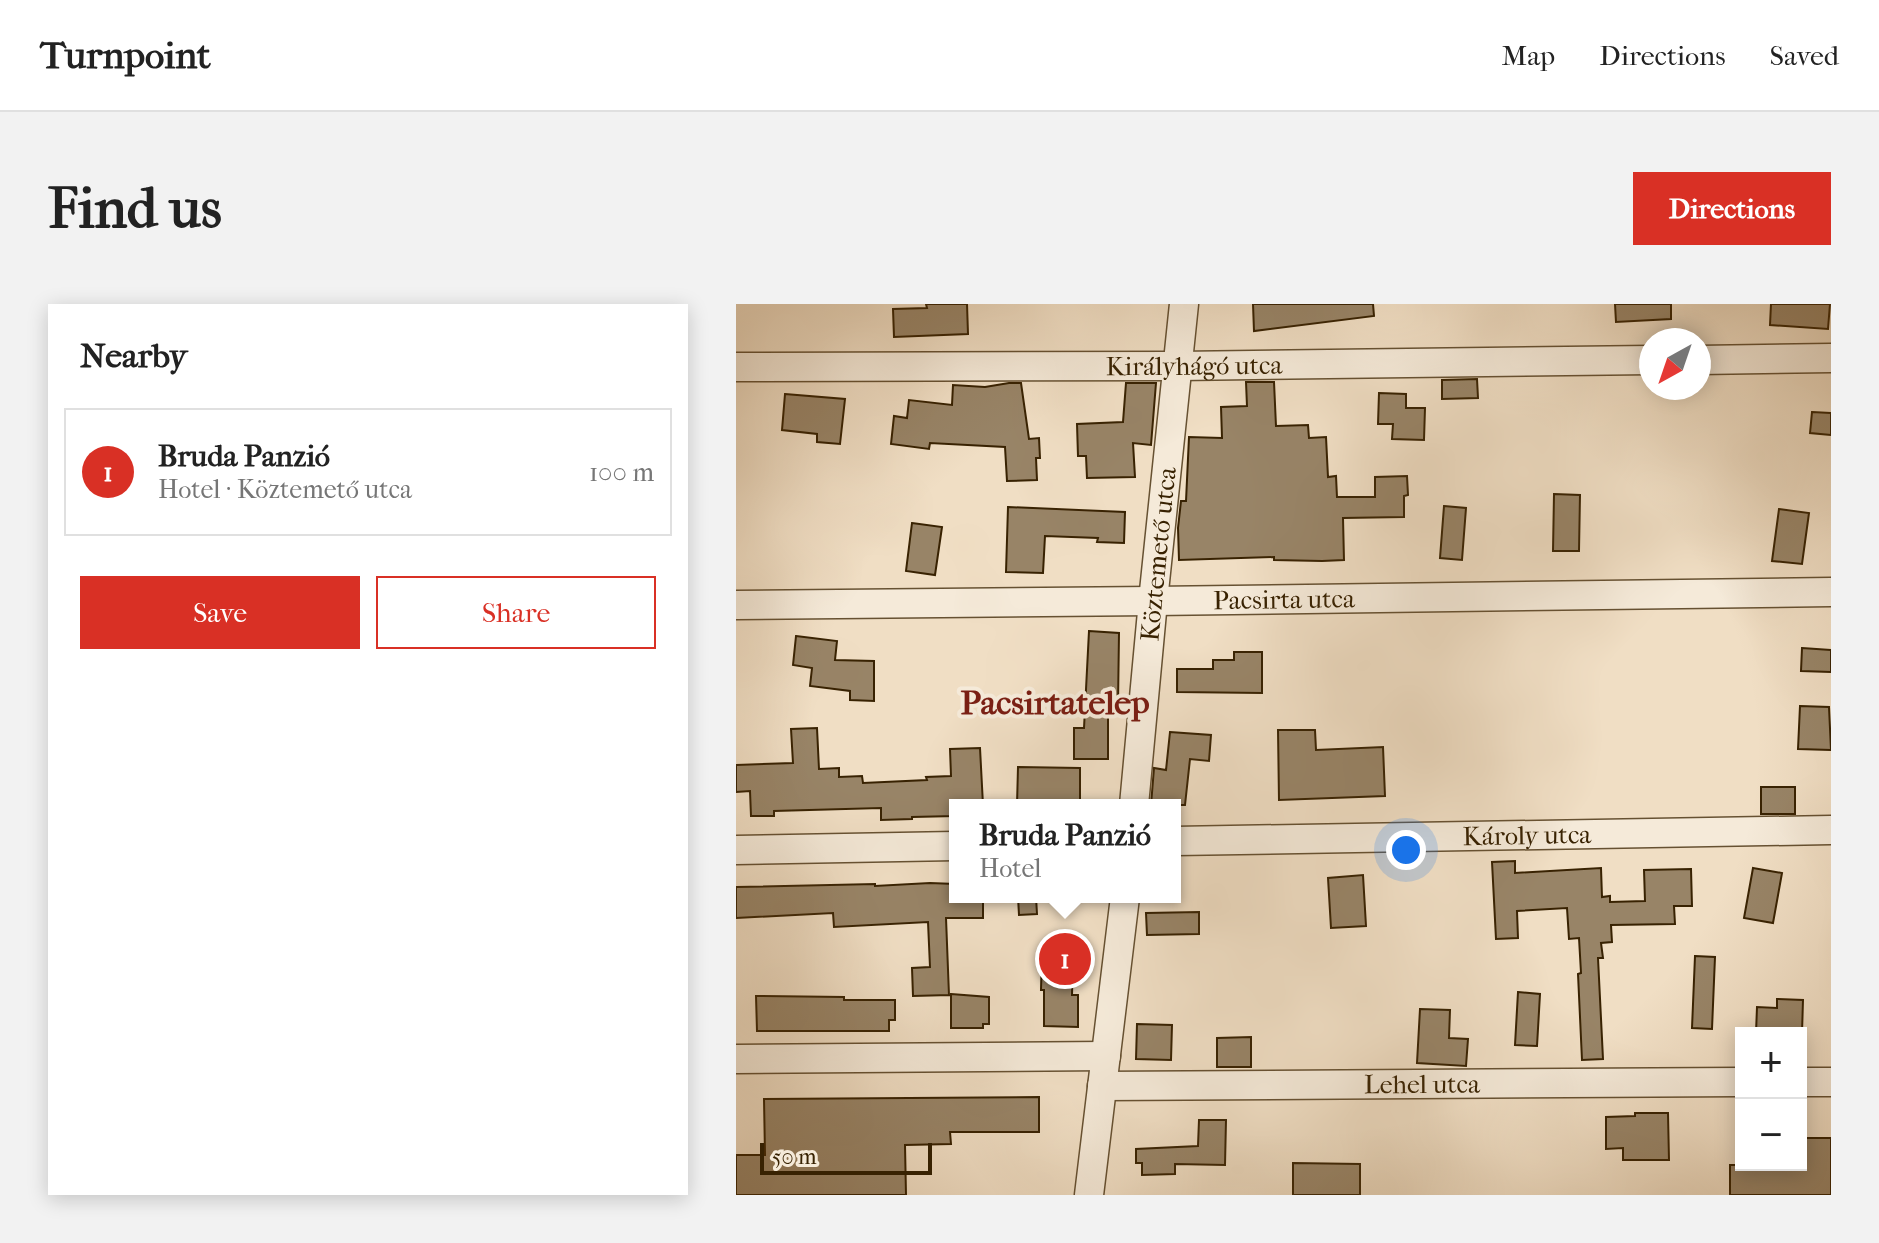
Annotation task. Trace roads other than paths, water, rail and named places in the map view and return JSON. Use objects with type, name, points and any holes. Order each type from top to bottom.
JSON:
[{"type":"street","name":"Köztemető utca","points":[[1135,799],[1184,304]]},
{"type":"street","points":[[1711,360],[1831,358]]},
{"type":"street","name":"Királyhágó utca","points":[[736,367],[1639,360]]},
{"type":"street","name":"Pacsirta utca","points":[[736,605],[1831,592]]},
{"type":"street","name":"Károly utca","points":[[1181,841],[1831,830]]},
{"type":"street","points":[[736,850],[949,846]]},
{"type":"street","points":[[1089,1195],[1124,903]]},
{"type":"street","points":[[736,1059],[1106,1056]]},
{"type":"street","name":"Lehel utca","points":[[1102,1086],[1735,1082]]},
{"type":"street","points":[[1807,1082],[1831,1082]]},
{"type":"place","name":"Bruda Panzió","points":[[1065,959]]},
{"type":"district","name":"Pacsirtatelep","points":[[1055,702]]}]
